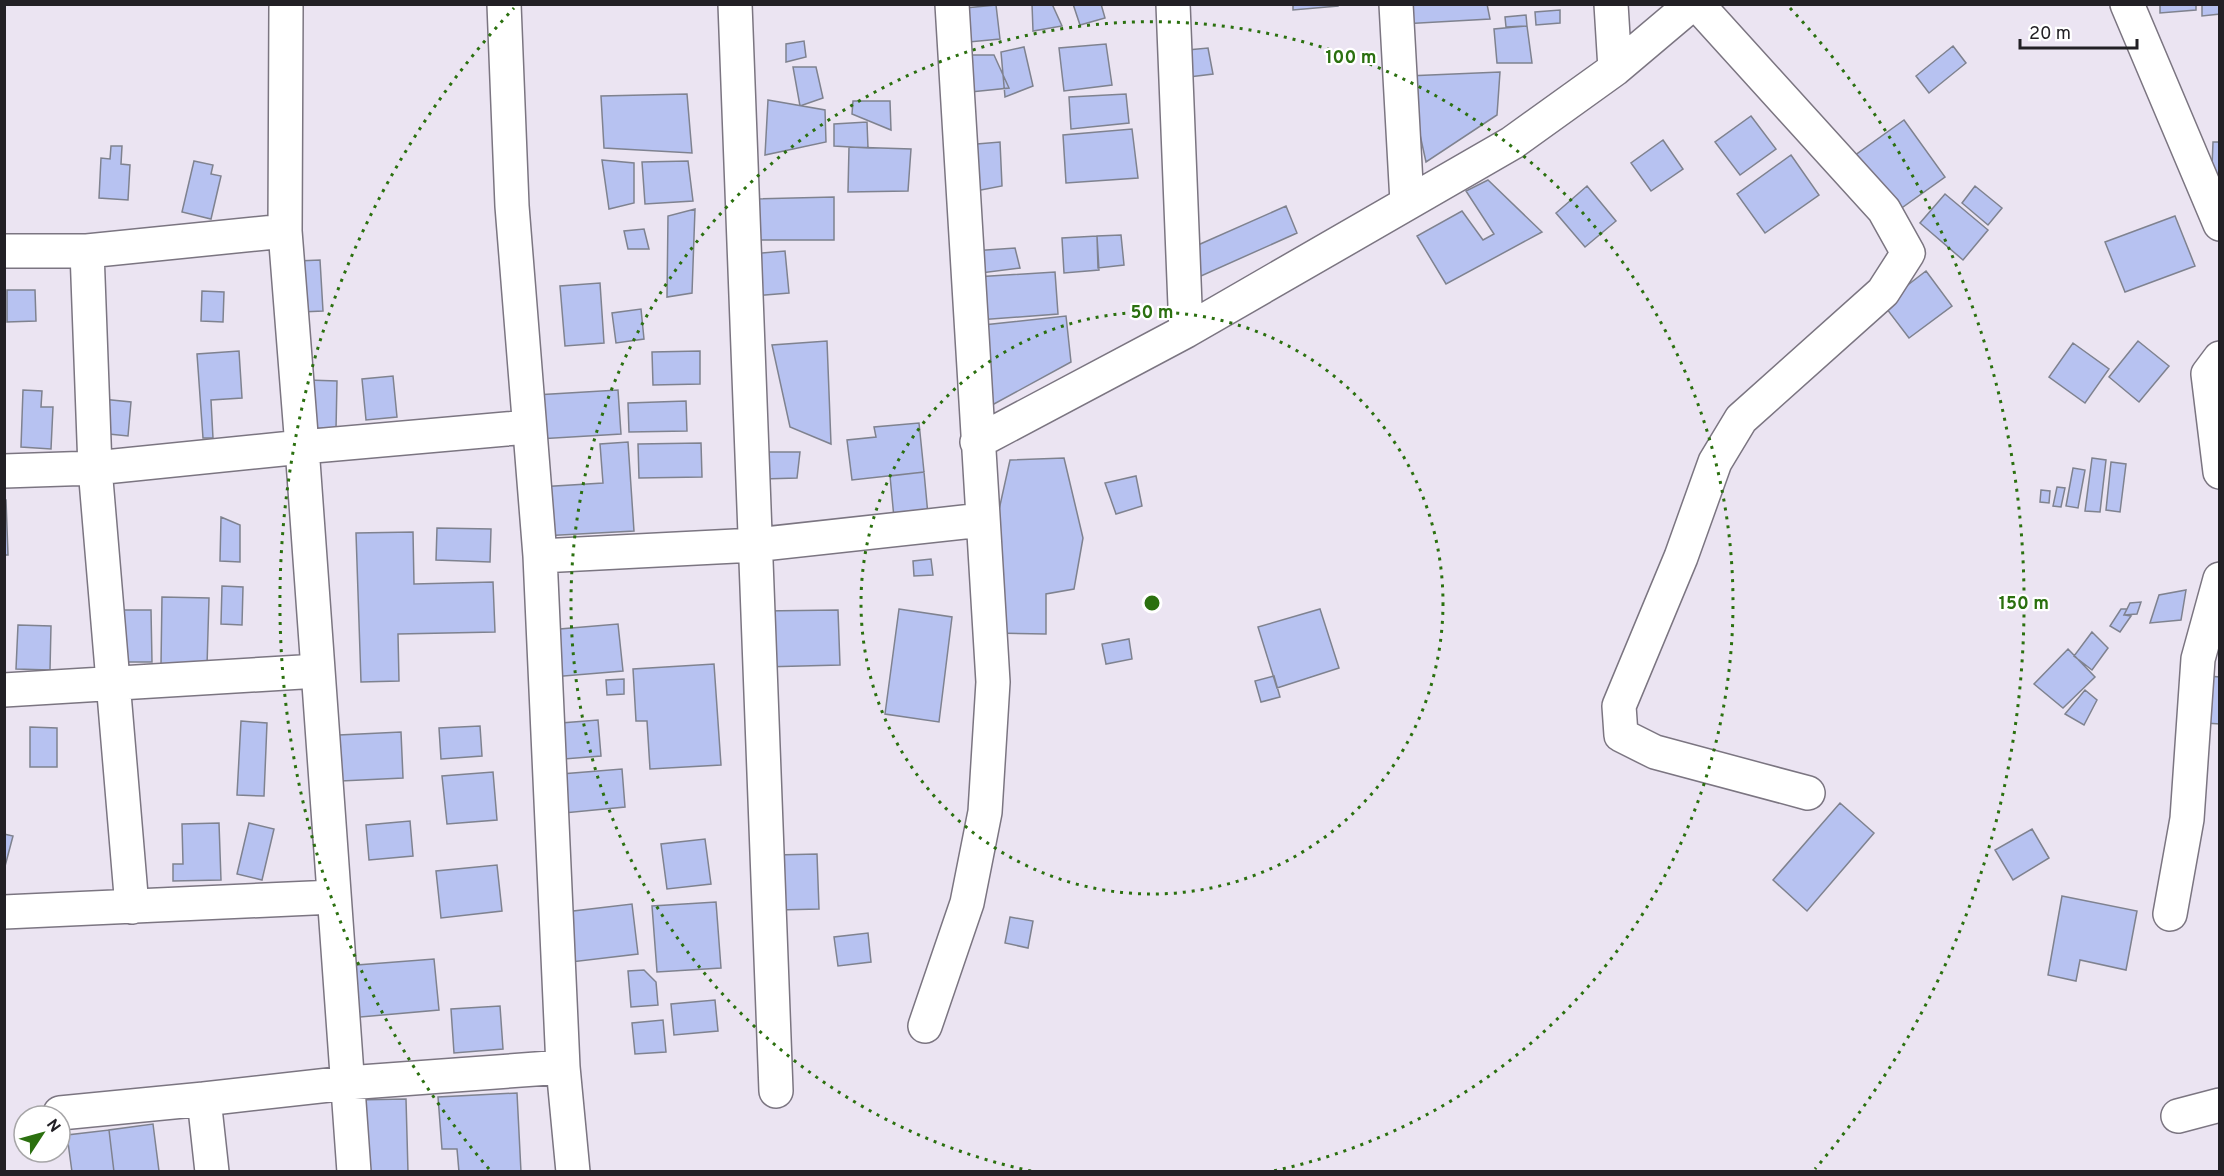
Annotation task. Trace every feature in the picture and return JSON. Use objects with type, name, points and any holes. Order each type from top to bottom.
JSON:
[{"type":"street","points":[[504,4],[512,206],[540,556],[563,1067],[573,1172]]},
{"type":"street","points":[[735,4],[776,1090]]},
{"type":"street","points":[[925,1026],[967,903],[985,812],[993,682],[952,4]]},
{"type":"street","points":[[1173,4],[1186,331]]},
{"type":"street","points":[[1396,4],[1407,202]]},
{"type":"street","points":[[1611,4],[1615,69]]},
{"type":"street","points":[[977,442],[1186,331],[1512,143],[1615,69],[1694,4],[1884,210],[1908,253],[1884,292],[1742,419],[1714,462],[1681,557],[1618,706],[1622,735],[1654,752],[1808,793]]},
{"type":"street","points":[[2127,4],[2220,224]]},
{"type":"street","points":[[286,7],[285,231],[354,1172]]},
{"type":"street","points":[[4,251],[87,251],[285,231]]},
{"type":"street","points":[[87,251],[95,468],[132,908]]},
{"type":"street","points":[[2220,358],[2208,374],[2220,472]]},
{"type":"street","points":[[4,471],[95,468],[528,427]]},
{"type":"street","points":[[540,556],[755,545],[982,520]]},
{"type":"street","points":[[2170,914],[2187,819],[2198,659],[2220,579]]},
{"type":"street","points":[[4,690],[318,671]]},
{"type":"street","points":[[4,912],[132,908],[334,897]]},
{"type":"street","points":[[72,1112],[347,1083],[563,1067]]},
{"type":"street","points":[[204,1099],[212,1172]]},
{"type":"street","points":[[2178,1116],[2220,1105]]},
{"type":"building","points":[[1032,4],[1052,4],[1062,26],[1033,31]]},
{"type":"building","points":[[1073,4],[1101,4],[1105,18],[1080,25]]},
{"type":"building","points":[[1293,4],[1338,4],[1338,6],[1293,10]]},
{"type":"building","points":[[1401,4],[1487,4],[1490,19],[1402,24]]},
{"type":"building","points":[[2160,4],[2196,4],[2196,10],[2160,13]]},
{"type":"building","points":[[2202,4],[2220,4],[2220,14],[2202,16]]},
{"type":"building","points":[[996,5],[1000,39],[969,42],[965,8]]},
{"type":"building","points":[[1560,10],[1560,23],[1536,25],[1535,12]]},
{"type":"building","points":[[1526,15],[1527,26],[1506,27],[1505,17]]},
{"type":"building","points":[[1527,26],[1532,63],[1497,63],[1494,29]]},
{"type":"building","points":[[804,41],[806,57],[786,62],[786,44]]},
{"type":"building","points":[[1106,44],[1112,85],[1064,91],[1059,48]]},
{"type":"building","points":[[1953,46],[1966,63],[1929,93],[1916,76]]},
{"type":"building","points":[[1024,47],[1033,86],[1005,97],[1001,52]]},
{"type":"building","points":[[1208,48],[1213,74],[1181,78],[1177,51]]},
{"type":"building","points":[[964,55],[994,55],[1009,88],[961,93]]},
{"type":"building","points":[[793,67],[816,67],[823,98],[800,106]]},
{"type":"building","points":[[1500,72],[1497,115],[1426,162],[1407,76]]},
{"type":"building","points":[[687,94],[692,153],[604,148],[601,96]]},
{"type":"building","points":[[1126,94],[1129,123],[1071,129],[1069,97]]},
{"type":"building","points":[[768,100],[825,110],[826,142],[765,155]]},
{"type":"building","points":[[853,101],[890,101],[891,130],[852,114]]},
{"type":"building","points":[[1751,116],[1776,149],[1740,175],[1715,142]]},
{"type":"building","points":[[1904,120],[1945,177],[1896,212],[1854,156]]},
{"type":"building","points":[[867,122],[868,148],[834,146],[834,124]]},
{"type":"building","points":[[1132,129],[1138,178],[1066,183],[1063,135]]},
{"type":"building","points":[[1663,140],[1683,169],[1651,191],[1631,163]]},
{"type":"building","points":[[1000,142],[1002,186],[965,193],[965,145]]},
{"type":"building","points":[[2213,142],[2220,142],[2220,193],[2211,192]]},
{"type":"building","points":[[111,146],[122,146],[121,164],[130,165],[128,200],[99,198],[101,158],[110,159]]},
{"type":"building","points":[[849,147],[911,149],[908,191],[848,192]]},
{"type":"building","points":[[1791,155],[1819,195],[1765,233],[1737,194]]},
{"type":"building","points":[[602,160],[634,163],[634,203],[609,209]]},
{"type":"building","points":[[194,161],[213,165],[211,174],[221,176],[211,219],[182,212]]},
{"type":"building","points":[[688,161],[693,201],[645,204],[642,162]]},
{"type":"building","points":[[1488,180],[1542,232],[1446,284],[1417,236],[1462,211],[1483,240],[1494,234],[1466,191]]},
{"type":"building","points":[[1587,186],[1616,221],[1585,247],[1556,213]]},
{"type":"building","points":[[1975,186],[2002,208],[1988,225],[1962,203]]},
{"type":"building","points":[[1945,194],[1988,230],[1963,260],[1920,223]]},
{"type":"building","points":[[834,197],[834,240],[751,240],[749,199]]},
{"type":"building","points":[[1286,206],[1297,233],[1201,276],[1189,249]]},
{"type":"building","points":[[695,209],[692,293],[667,297],[668,216]]},
{"type":"building","points":[[2175,216],[2195,266],[2125,292],[2105,242]]},
{"type":"building","points":[[644,229],[649,249],[628,249],[624,231]]},
{"type":"building","points":[[1121,235],[1124,265],[1098,268],[1097,236]]},
{"type":"building","points":[[1097,236],[1099,270],[1064,273],[1062,238]]},
{"type":"building","points":[[1015,248],[1020,268],[973,274],[972,251]]},
{"type":"building","points":[[785,251],[789,293],[754,296],[751,254]]},
{"type":"building","points":[[320,260],[323,311],[301,312],[297,261]]},
{"type":"building","points":[[1926,271],[1952,306],[1909,338],[1883,304]]},
{"type":"building","points":[[1055,272],[1058,314],[978,320],[975,277]]},
{"type":"building","points":[[600,283],[604,343],[565,346],[560,286]]},
{"type":"building","points":[[7,290],[35,290],[36,321],[7,322]]},
{"type":"building","points":[[202,291],[224,292],[223,322],[201,321]]},
{"type":"building","points":[[641,309],[644,339],[616,343],[612,313]]},
{"type":"building","points":[[1066,316],[1071,362],[983,410],[974,326]]},
{"type":"building","points":[[827,341],[831,444],[790,427],[772,345]]},
{"type":"building","points":[[2138,341],[2169,366],[2139,402],[2109,377]]},
{"type":"building","points":[[2073,343],[2109,369],[2085,403],[2049,377]]},
{"type":"building","points":[[239,351],[242,398],[211,400],[213,438],[203,438],[197,354]]},
{"type":"building","points":[[700,351],[700,384],[653,385],[652,352]]},
{"type":"building","points":[[393,376],[397,417],[366,420],[362,379]]},
{"type":"building","points":[[308,380],[337,381],[336,429],[307,428]]},
{"type":"building","points":[[23,390],[42,391],[41,407],[53,407],[51,449],[21,447]]},
{"type":"building","points":[[618,390],[621,434],[538,439],[535,395]]},
{"type":"building","points":[[102,399],[131,402],[128,436],[99,433]]},
{"type":"building","points":[[686,401],[687,431],[629,432],[628,403]]},
{"type":"building","points":[[919,423],[924,472],[852,480],[847,440],[876,437],[874,427]]},
{"type":"building","points":[[628,442],[634,531],[542,536],[539,487],[603,483],[600,444]]},
{"type":"building","points":[[701,443],[702,477],[639,478],[638,444]]},
{"type":"building","points":[[760,452],[800,452],[797,478],[760,479]]},
{"type":"building","points":[[1064,458],[1083,538],[1074,589],[1046,594],[1046,634],[995,633],[995,528],[1010,460]]},
{"type":"building","points":[[2092,458],[2106,460],[2100,512],[2085,511]]},
{"type":"building","points":[[2111,462],[2126,464],[2120,512],[2106,510]]},
{"type":"building","points":[[2073,468],[2085,470],[2078,508],[2066,506]]},
{"type":"building","points":[[924,472],[928,515],[894,518],[890,476]]},
{"type":"building","points":[[1136,476],[1142,506],[1116,514],[1105,483]]},
{"type":"building","points":[[2057,487],[2065,488],[2061,507],[2053,506]]},
{"type":"building","points":[[2041,490],[2050,491],[2049,503],[2040,502]]},
{"type":"building","points":[[4,500],[6,500],[8,555],[4,555]]},
{"type":"building","points":[[221,517],[240,525],[240,562],[220,561]]},
{"type":"building","points":[[437,528],[491,529],[490,562],[436,560]]},
{"type":"building","points":[[413,532],[414,584],[493,582],[495,632],[398,634],[399,681],[361,682],[356,533]]},
{"type":"building","points":[[931,559],[933,575],[914,576],[913,561]]},
{"type":"building","points":[[222,586],[243,587],[242,625],[221,624]]},
{"type":"building","points":[[2186,590],[2181,620],[2150,623],[2159,595]]},
{"type":"building","points":[[162,597],[209,598],[207,666],[161,665]]},
{"type":"building","points":[[2141,602],[2137,614],[2124,615],[2130,603]]},
{"type":"building","points":[[899,609],[952,617],[939,722],[885,714]]},
{"type":"building","points":[[1320,609],[1339,668],[1277,688],[1258,627]]},
{"type":"building","points":[[2121,609],[2127,609],[2124,615],[2131,616],[2120,632],[2110,626]]},
{"type":"building","points":[[117,610],[151,610],[152,662],[118,662]]},
{"type":"building","points":[[838,610],[840,665],[761,667],[759,611]]},
{"type":"building","points":[[618,624],[623,671],[552,677],[548,630]]},
{"type":"building","points":[[18,625],[51,626],[50,670],[16,669]]},
{"type":"building","points":[[2092,632],[2108,648],[2092,670],[2074,656]]},
{"type":"building","points":[[1129,639],[1132,659],[1106,664],[1102,644]]},
{"type":"building","points":[[2068,649],[2095,677],[2063,708],[2034,684]]},
{"type":"building","points":[[714,664],[721,765],[650,769],[647,721],[636,721],[633,669]]},
{"type":"building","points":[[1274,676],[1280,697],[1261,702],[1255,681]]},
{"type":"building","points":[[2207,676],[2220,677],[2220,724],[2205,723]]},
{"type":"building","points":[[624,679],[624,694],[607,695],[606,680]]},
{"type":"building","points":[[2085,690],[2097,700],[2084,725],[2065,714]]},
{"type":"building","points":[[598,720],[601,756],[564,759],[561,723]]},
{"type":"building","points":[[241,721],[267,723],[264,796],[237,795]]},
{"type":"building","points":[[480,726],[482,756],[441,759],[439,728]]},
{"type":"building","points":[[30,727],[57,728],[57,767],[30,767]]},
{"type":"building","points":[[401,732],[403,778],[341,781],[339,735]]},
{"type":"building","points":[[622,769],[625,807],[564,813],[561,774]]},
{"type":"building","points":[[493,772],[497,820],[447,824],[442,776]]},
{"type":"building","points":[[1840,803],[1874,833],[1807,911],[1773,880]]},
{"type":"building","points":[[410,821],[413,856],[369,860],[366,825]]},
{"type":"building","points":[[219,823],[221,880],[173,881],[173,864],[183,864],[182,824]]},
{"type":"building","points":[[249,823],[274,829],[262,880],[237,874]]},
{"type":"building","points":[[2032,829],[2049,858],[2013,880],[1995,850]]},
{"type":"building","points":[[4,834],[13,836],[4,870]]},
{"type":"building","points":[[705,839],[711,884],[667,889],[661,844]]},
{"type":"building","points":[[817,854],[819,909],[777,910],[775,855]]},
{"type":"building","points":[[497,865],[502,911],[441,918],[436,871]]},
{"type":"building","points":[[2062,896],[2137,911],[2126,970],[2080,960],[2076,981],[2048,975]]},
{"type":"building","points":[[716,902],[721,968],[657,972],[652,906]]},
{"type":"building","points":[[632,904],[638,954],[571,962],[565,912]]},
{"type":"building","points":[[1010,917],[1033,921],[1028,948],[1005,943]]},
{"type":"building","points":[[868,933],[871,962],[838,966],[834,937]]},
{"type":"building","points":[[434,959],[439,1010],[349,1018],[344,966]]},
{"type":"building","points":[[644,970],[656,982],[658,1005],[631,1007],[628,971]]},
{"type":"building","points":[[715,1000],[718,1031],[674,1035],[671,1004]]},
{"type":"building","points":[[500,1006],[503,1049],[454,1053],[451,1009]]},
{"type":"building","points":[[663,1020],[666,1052],[635,1054],[632,1023]]},
{"type":"building","points":[[517,1093],[521,1172],[459,1172],[457,1149],[442,1149],[438,1097]]},
{"type":"building","points":[[406,1099],[408,1172],[357,1172],[355,1100]]},
{"type":"building","points":[[153,1124],[159,1171],[114,1172],[109,1130]]},
{"type":"building","points":[[109,1130],[114,1172],[72,1172],[72,1134]]}]
